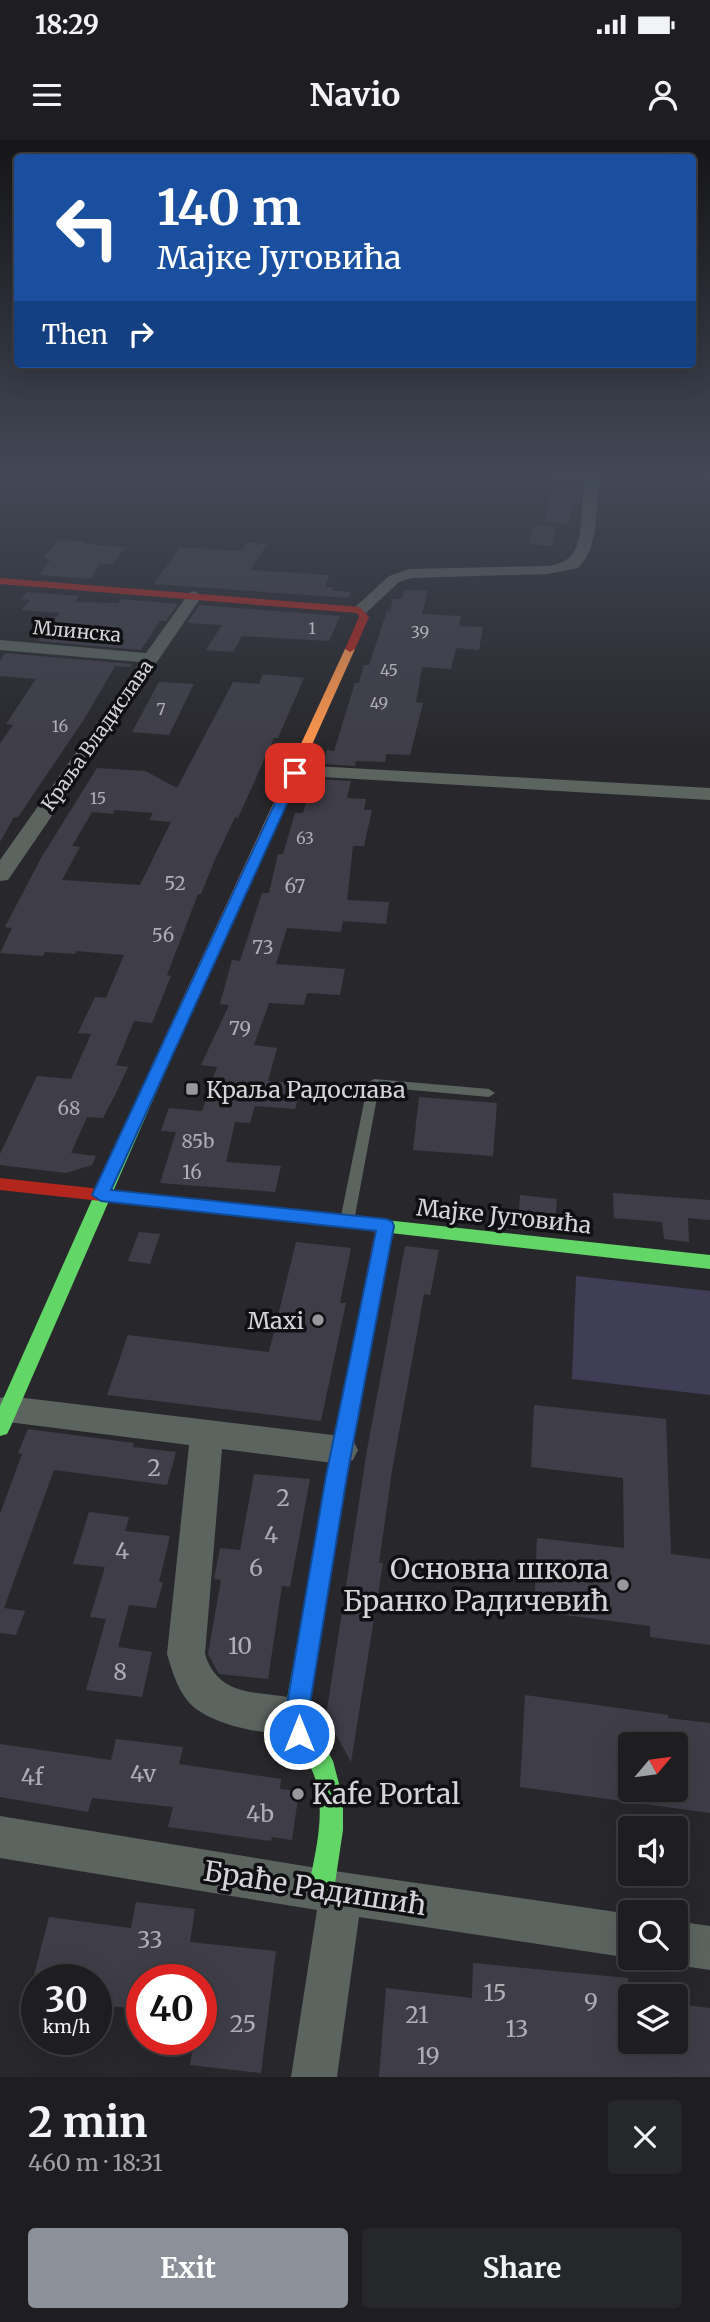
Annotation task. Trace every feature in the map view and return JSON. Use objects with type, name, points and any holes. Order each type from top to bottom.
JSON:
[{"type":"street","points":[[0,581],[360,610],[394,579],[409,574],[566,567]]},
{"type":"street","name":"Краља Владислава","points":[[0,875],[194,596]]},
{"type":"street","points":[[341,1450],[206,1432],[4,1418],[101,1195],[364,617],[360,610]]},
{"type":"street","name":"Млинска","points":[[0,645],[151,658]]},
{"type":"street","points":[[296,771],[710,794]]},
{"type":"street","name":"Мајке Југовића","points":[[0,1184],[710,1262]]},
{"type":"street","points":[[314,2077],[331,1892],[332,1797],[324,1769],[299,1734],[296,1716],[341,1450],[386,1226]]},
{"type":"street","points":[[206,1432],[186,1654],[190,1675],[203,1693],[220,1704],[296,1716]]},
{"type":"street","name":"Браће Радишић","points":[[0,1837],[331,1892],[618,1934]]},
{"type":"street","points":[[688,1945],[710,1948]]},
{"type":"lane","points":[[347,1221],[374,1083],[489,1093]]},
{"type":"shaded area","points":[[576,1276],[710,1291],[710,1395],[572,1379]]},
{"type":"building","points":[[45,567],[98,567],[90,579],[39,575]]},
{"type":"building","points":[[166,567],[252,567],[250,570],[329,575],[325,587],[351,592],[348,598],[154,584]]},
{"type":"building","points":[[405,590],[428,591],[422,614],[461,616],[459,626],[483,627],[479,650],[456,648],[451,669],[422,667],[416,702],[423,703],[410,755],[386,754],[385,762],[356,761],[355,766],[323,764],[327,750],[334,751],[355,683],[359,683],[364,665],[369,665],[387,611],[390,611],[393,599],[402,599]]},
{"type":"building","points":[[27,592],[79,596],[75,602],[118,603],[121,599],[178,604],[166,621],[160,621],[141,650],[38,641],[60,613],[21,610],[30,600],[21,599]]},
{"type":"building","points":[[199,605],[340,616],[329,641],[242,636],[233,652],[206,650],[222,625],[187,623]]},
{"type":"building","points":[[5,653],[132,664],[130,667],[115,666],[83,721],[18,817],[14,817],[0,842],[0,743],[13,725],[6,724],[36,679],[0,676],[0,661]]},
{"type":"building","points":[[263,674],[304,678],[278,738],[274,738],[201,894],[198,894],[167,975],[171,976],[152,1023],[134,1021],[116,1065],[128,1067],[115,1095],[103,1118],[87,1117],[71,1153],[96,1156],[92,1165],[66,1173],[0,1165],[0,1154],[37,1076],[71,1079],[91,1034],[78,1033],[95,997],[106,998],[124,955],[76,951],[75,954],[45,952],[43,956],[0,953],[12,928],[5,927],[41,858],[97,768],[145,771],[177,788],[233,682],[259,684]],"holes":[[[115,810],[153,813],[149,820],[171,822],[140,885],[62,880],[80,847],[72,846],[92,812],[113,814]]]},
{"type":"building","points":[[159,682],[194,684],[169,735],[132,732]]},
{"type":"building","points":[[318,779],[351,781],[347,798],[366,799],[364,810],[372,810],[364,846],[353,846],[347,900],[389,902],[386,924],[343,921],[341,932],[287,928],[276,964],[345,969],[340,995],[307,993],[304,1005],[269,1003],[254,1045],[277,1048],[268,1081],[302,1084],[295,1109],[255,1106],[250,1123],[235,1122],[226,1162],[281,1166],[275,1192],[160,1183],[176,1132],[161,1131],[169,1108],[202,1111],[217,1067],[201,1065],[229,1005],[220,1004],[232,960],[240,961],[262,893],[269,893],[278,854],[283,854],[295,813],[303,813],[308,796],[313,796]]},
{"type":"building","points":[[419,1097],[497,1103],[493,1156],[413,1150]]},
{"type":"building","points":[[613,1193],[710,1200],[710,1220],[688,1218],[689,1242],[664,1239],[662,1222],[614,1218]]},
{"type":"building","points":[[520,1195],[557,1199],[555,1226],[518,1222]]},
{"type":"building","points":[[139,1232],[160,1234],[150,1264],[128,1261]]},
{"type":"building","name":"Maxi","points":[[296,1242],[351,1248],[340,1303],[346,1303],[321,1421],[107,1395],[128,1335],[269,1352]]},
{"type":"building","points":[[405,1246],[439,1250],[430,1295],[424,1294],[392,1471],[379,1563],[383,1563],[351,1762],[326,1716],[367,1450]]},
{"type":"building","name":"Основна школа Бранко Радичевић","points":[[534,1405],[666,1419],[671,1554],[710,1559],[710,1645],[650,1637],[650,1626],[534,1611],[537,1538],[624,1548],[623,1478],[531,1467]]},
{"type":"building","points":[[28,1429],[134,1443],[133,1447],[176,1452],[167,1485],[54,1470],[4,1608],[25,1611],[16,1635],[0,1633],[0,1514],[22,1454],[18,1453]]},
{"type":"building","points":[[254,1474],[310,1479],[290,1587],[282,1586],[268,1679],[219,1674],[208,1654],[221,1580],[214,1579],[220,1548],[240,1550]]},
{"type":"building","points":[[89,1512],[129,1517],[125,1531],[170,1536],[156,1608],[129,1605],[118,1647],[152,1652],[142,1697],[86,1690],[106,1619],[90,1617],[105,1567],[73,1564]]},
{"type":"building","points":[[525,1695],[710,1723],[710,1813],[630,1802],[688,1802],[688,1732],[618,1732],[618,1800],[520,1787]]},
{"type":"building","points":[[116,1739],[183,1747],[179,1764],[281,1779],[280,1789],[299,1791],[292,1840],[272,1837],[271,1841],[168,1827],[173,1807],[92,1798],[88,1812],[0,1797],[0,1744],[111,1760]]},
{"type":"building","points":[[136,1902],[195,1909],[190,1942],[276,1951],[261,2073],[190,2065],[192,2055],[217,2055],[217,1964],[126,1964],[126,2008],[112,2006],[112,1964],[37,1964],[49,1917],[131,1928]]},
{"type":"building","points":[[473,1963],[628,1978],[628,1984],[618,1984],[618,2054],[688,2054],[688,2005],[710,2008],[710,2077],[379,2077],[386,1988],[472,1998]]},
{"type":"traffic: fast","points":[[0,1428],[161,1063]]},
{"type":"traffic: fast","points":[[284,1215],[710,1262]]},
{"type":"traffic: fast","points":[[321,1890],[331,1830],[329,1784],[296,1716],[334,1492]]},
{"type":"traffic: slow","points":[[161,1063],[350,649]]},
{"type":"traffic: jam","points":[[0,581],[360,610],[364,617],[350,649]]},
{"type":"traffic: jam","points":[[0,1184],[284,1215]]},
{"type":"traffic: jam","points":[[334,1492],[385,1225]]},
{"type":"place","name":"Краља Радослава","points":[[192,1089]]},
{"type":"place","name":"Maxi","points":[[318,1320]]},
{"type":"place","name":"Основна школа Бранко Радичевић","points":[[623,1585]]},
{"type":"place","name":"Kafe Portal","points":[[298,1794]]},
{"type":"route","points":[[295,773],[101,1195],[386,1226],[341,1450],[296,1716],[299,1734]]}]
